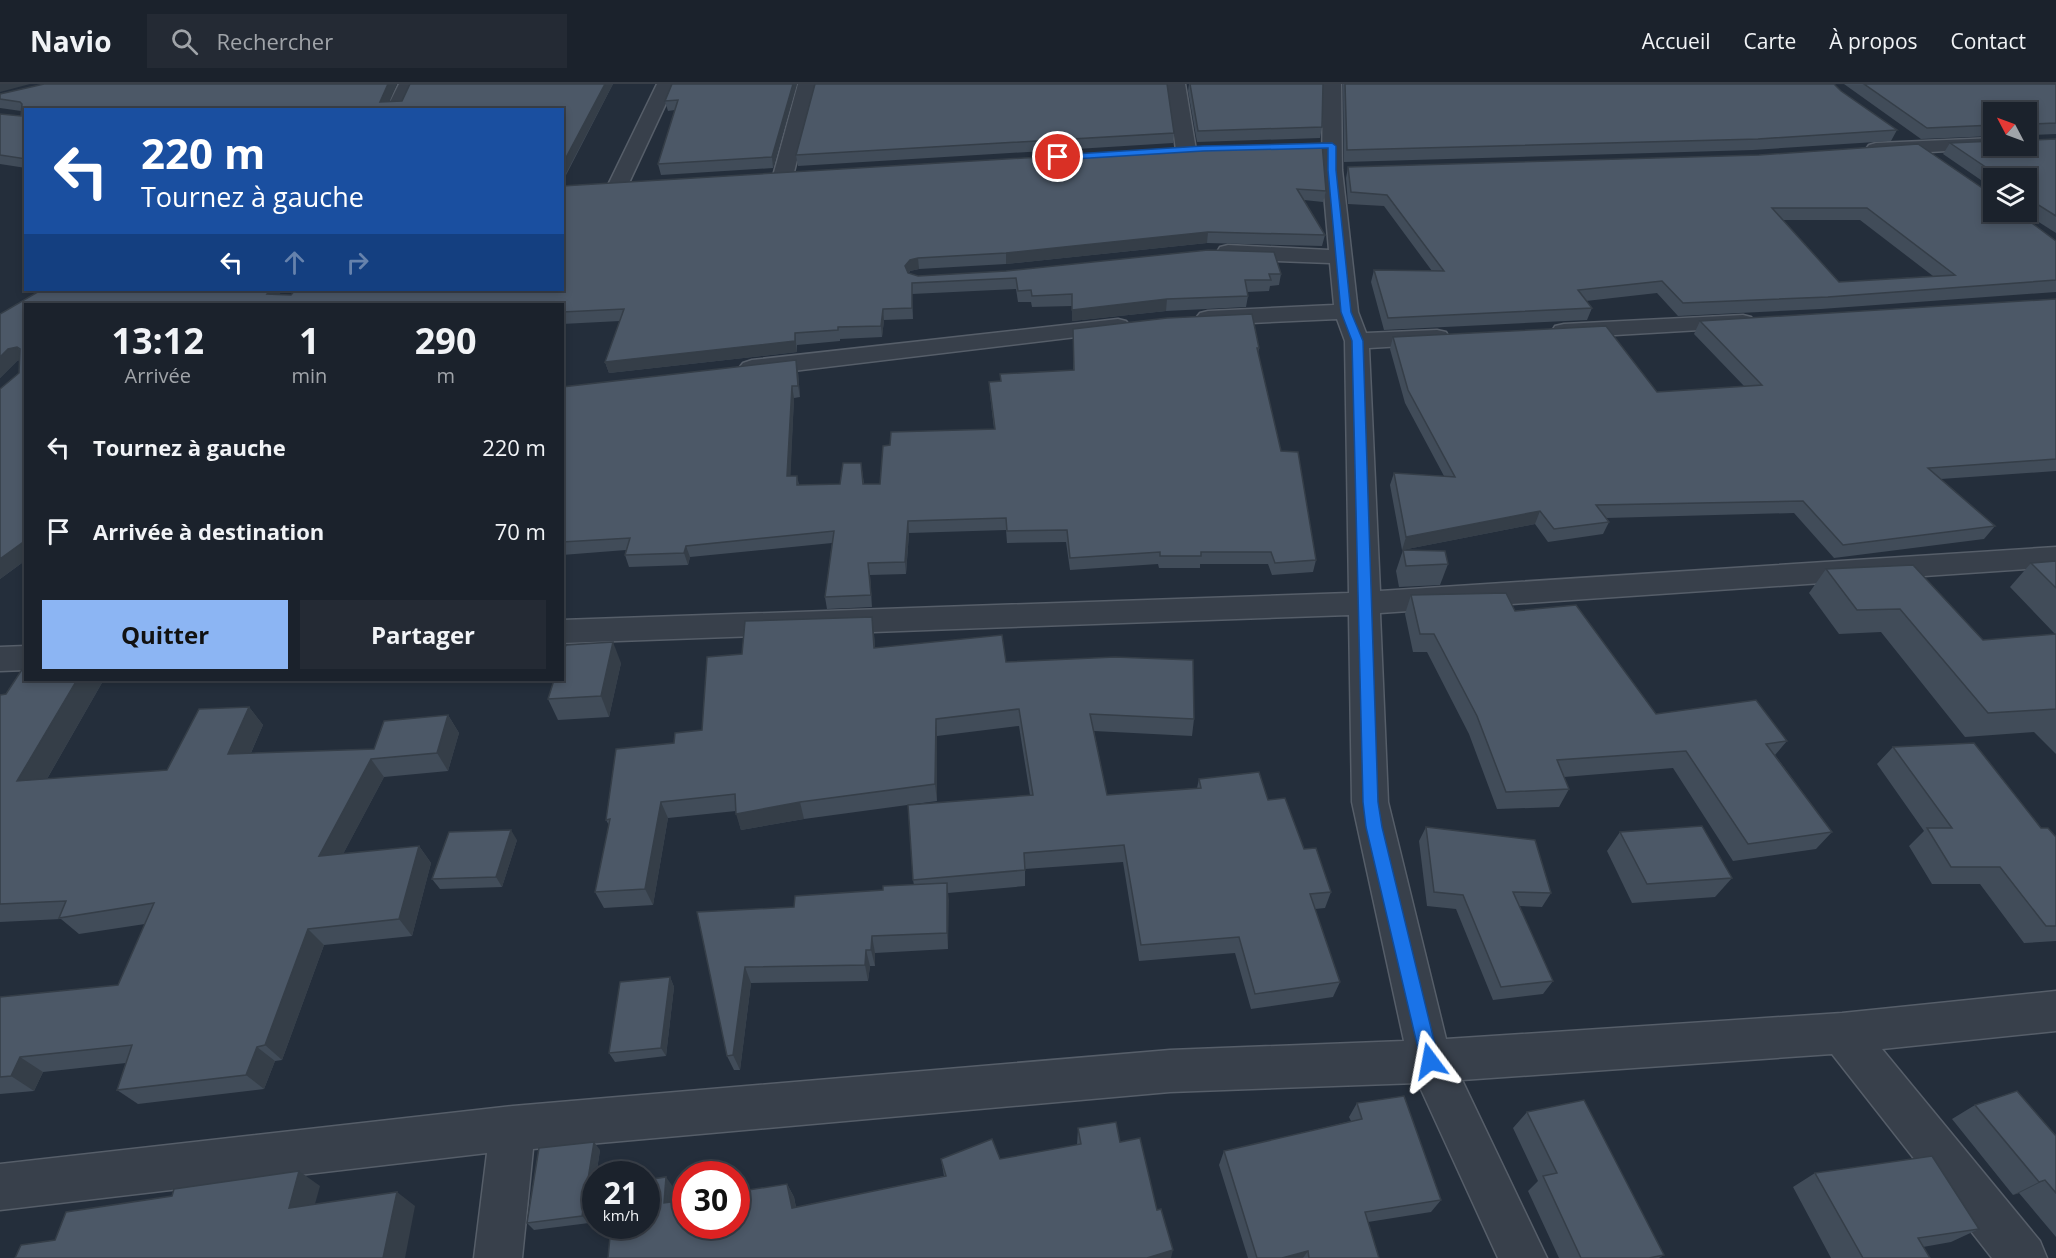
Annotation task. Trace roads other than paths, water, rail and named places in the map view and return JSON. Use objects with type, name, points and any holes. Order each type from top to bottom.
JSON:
[{"type":"street","points":[[396,108],[408,84]]},
{"type":"street","points":[[618,185],[666,84]]},
{"type":"street","points":[[783,177],[807,84]]},
{"type":"street","points":[[1163,151],[1195,149],[1176,84]]},
{"type":"street","points":[[1332,84],[1332,146],[1343,170],[1341,257],[1352,327],[1366,603],[1370,802],[1374,827],[1430,1061],[1523,1258]]},
{"type":"street","points":[[1888,128],[1945,167]]},
{"type":"street","points":[[1858,151],[1983,144]]},
{"type":"street","points":[[1308,146],[1332,146]]},
{"type":"street","points":[[760,178],[806,175]]},
{"type":"street","points":[[596,187],[642,183]]},
{"type":"street","points":[[1207,252],[1286,253],[1341,257]]},
{"type":"street","points":[[1189,319],[1352,327],[1465,336]]},
{"type":"street","points":[[1536,332],[1762,321]]},
{"type":"street","points":[[728,370],[1142,323]]},
{"type":"street","points":[[564,632],[1366,603],[2056,557]]},
{"type":"street","points":[[0,659],[24,658]]},
{"type":"street","points":[[0,1186],[513,1128],[1170,1071],[1430,1061],[1842,1033],[2056,1011]]},
{"type":"street","points":[[1842,1033],[2023,1258]]},
{"type":"street","points":[[498,1258],[513,1128]]}]
